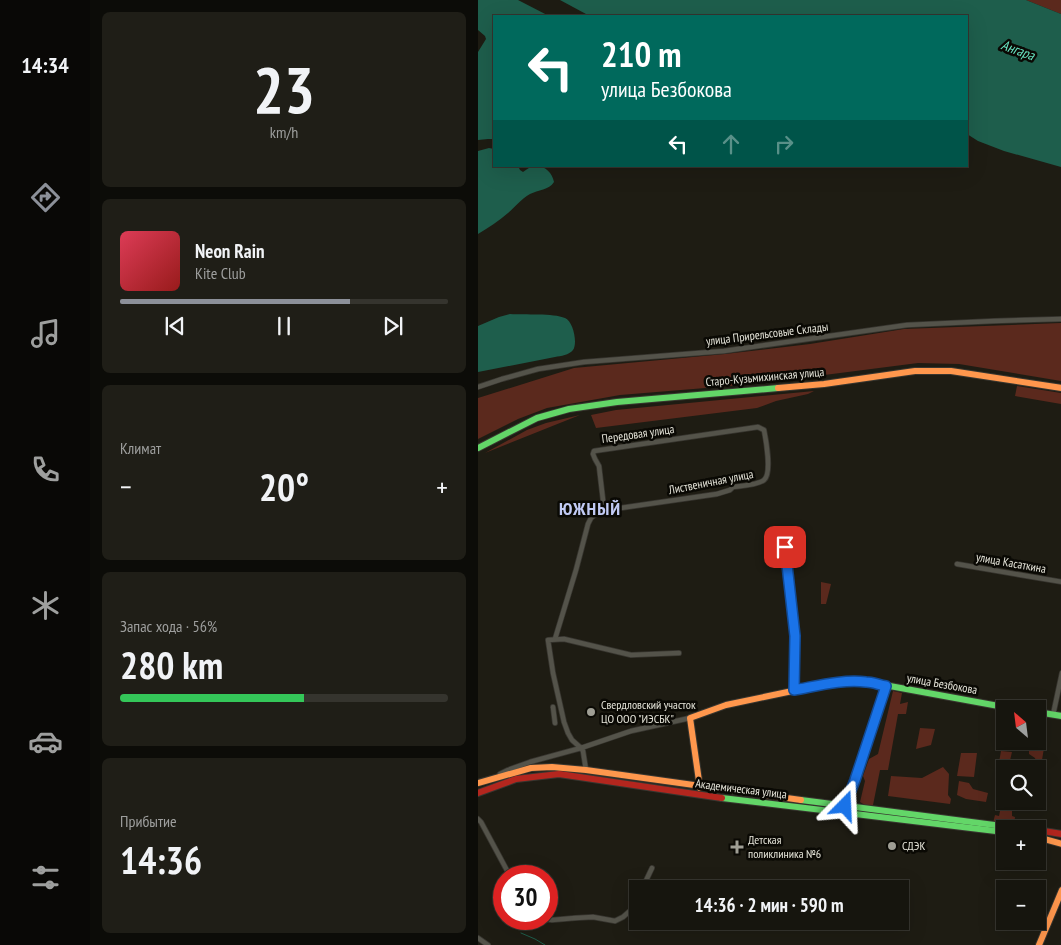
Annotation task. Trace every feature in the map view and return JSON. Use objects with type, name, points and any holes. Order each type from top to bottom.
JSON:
[{"type":"main road","name":"Старо-Кузьмихинская улица","points":[[478,448],[537,418],[569,409],[652,399],[824,384],[899,373],[951,371],[1062,388]]},
{"type":"main road","name":"улица Безбокова","points":[[690,718],[726,705],[794,690],[844,682],[867,682],[996,706]]},
{"type":"main road","points":[[1046,714],[1062,716]]},
{"type":"main road","points":[[690,718],[697,771],[701,786],[698,795]]},
{"type":"main road","points":[[478,784],[512,772],[532,768],[546,767],[586,770],[996,825]]},
{"type":"main road","points":[[690,785],[697,771]]},
{"type":"main road","name":"Академическая улица","points":[[478,793],[516,779],[559,774],[698,795],[996,831]]},
{"type":"main road","points":[[716,797],[719,788]]},
{"type":"main road","points":[[1046,831],[1062,834]]},
{"type":"main road","points":[[1046,838],[1062,839]]},
{"type":"main road","points":[[1046,840],[1062,844]]},
{"type":"main road","points":[[1039,945],[1062,890]]},
{"type":"street","name":"улица Прирельсовые Склады","points":[[478,387],[538,369],[584,362],[724,351],[906,325],[1062,319]]},
{"type":"street","name":"Передовая улица","points":[[600,511],[604,500],[599,466],[593,454],[594,451],[758,427],[764,430],[766,442],[768,473],[765,480]]},
{"type":"street","name":"Лиственичная улица","points":[[600,511],[716,494],[730,490],[733,487],[760,483],[765,480]]},
{"type":"street","points":[[555,639],[588,524],[591,518],[600,511]]},
{"type":"street","points":[[784,541],[795,636],[794,690]]},
{"type":"street","name":"улица Касаткина","points":[[957,564],[1062,582]]},
{"type":"street","points":[[586,770],[583,751],[568,733],[559,701],[548,640],[564,639],[631,655],[679,653]]},
{"type":"street","points":[[1053,715],[1062,673]]},
{"type":"street","points":[[867,682],[876,687],[883,695]]},
{"type":"street","points":[[840,813],[852,789],[886,686]]},
{"type":"street","points":[[553,707],[555,723]]},
{"type":"street","name":"улица Безбокова","points":[[489,780],[508,770],[530,762],[581,748],[631,731],[690,718]]},
{"type":"street","points":[[478,819],[504,865]]},
{"type":"street","points":[[646,880],[652,868]]},
{"type":"street","points":[[558,919],[593,918],[615,921],[629,912]]},
{"type":"street","points":[[478,938],[488,945]]},
{"type":"shaded area","points":[[1026,0],[1061,0],[1061,14]]},
{"type":"shaded area","points":[[1061,323],[1061,381],[959,364],[918,363],[754,384],[620,395],[547,408],[518,419],[478,439],[478,398],[574,368],[810,344],[904,329]]},
{"type":"shaded area","points":[[1017,386],[1061,393],[1061,404],[1015,396]]},
{"type":"shaded area","points":[[814,391],[757,408],[596,428],[591,415],[616,410]]},
{"type":"shaded area","points":[[580,415],[485,453],[527,430],[546,423]]},
{"type":"shaded area","points":[[821,582],[831,584],[826,604],[821,604]]},
{"type":"shaded area","points":[[893,691],[902,693],[900,704],[908,702],[906,714],[898,714],[888,770],[880,770],[873,805],[868,807],[860,802],[865,781],[863,776],[869,759],[878,754]]},
{"type":"shaded area","points":[[920,728],[935,729],[931,745],[916,749]]},
{"type":"shaded area","points":[[1029,750],[1044,750],[1042,760],[1036,760],[1029,754]]},
{"type":"shaded area","points":[[1001,751],[1012,752],[1010,760],[999,760]]},
{"type":"shaded area","points":[[961,753],[977,753],[974,777],[957,776]]},
{"type":"shaded area","points":[[943,767],[949,774],[948,795],[951,799],[950,804],[888,796],[891,776],[922,778]]},
{"type":"shaded area","points":[[959,781],[969,783],[973,789],[988,793],[986,802],[966,799],[957,795]]},
{"type":"shaded area","points":[[999,810],[1012,811],[1015,820],[996,820],[996,823],[993,823],[995,815],[999,816]]},
{"type":"water","points":[[478,0],[518,0],[547,15],[493,15],[493,139],[478,140],[478,52],[486,39],[478,30]]},
{"type":"water","name":"Ангара","points":[[560,0],[1026,0],[1061,14],[1061,167],[1004,151],[978,141],[968,135],[968,15],[586,14]]},
{"type":"water","points":[[493,149],[493,167],[518,167],[523,172],[531,167],[543,167],[549,171],[554,182],[552,185],[527,196],[501,219],[478,234],[478,151]]},
{"type":"water","points":[[510,314],[560,316],[565,318],[570,323],[574,332],[575,342],[573,350],[562,356],[478,372],[478,326]]},
{"type":"waterway","points":[[521,933],[545,945]]},
{"type":"traffic: fast","points":[[478,448],[537,418],[569,409],[617,402],[778,388]]},
{"type":"traffic: fast","points":[[868,682],[996,706]]},
{"type":"traffic: fast","points":[[1046,713],[1062,716]]},
{"type":"traffic: fast","points":[[722,798],[996,831]]},
{"type":"traffic: fast","points":[[801,800],[996,825]]},
{"type":"traffic: slow","points":[[778,388],[824,384],[915,371],[951,371],[1062,388]]},
{"type":"traffic: slow","points":[[700,788],[690,718],[726,705],[802,689],[844,682],[868,682]]},
{"type":"traffic: slow","points":[[478,783],[531,768],[552,767],[801,800]]},
{"type":"traffic: slow","points":[[1046,840],[1062,844]]},
{"type":"traffic: slow","points":[[1039,945],[1062,890]]},
{"type":"traffic: jam","points":[[478,793],[516,779],[559,774],[722,798]]},
{"type":"traffic: jam","points":[[1046,831],[1062,834]]},
{"type":"place","name":"Свердловский участок ЦО ООО \"ИЭСБК\"","points":[[591,712]]},
{"type":"place","name":"СДЭК","points":[[892,846]]},
{"type":"place","name":"Детская поликлиника №6","points":[[737,847]]},
{"type":"district","name":"ЮЖНЫЙ","points":[[590,509]]},
{"type":"route","points":[[785,547],[795,636],[794,690],[858,681],[886,686],[845,806]]}]
